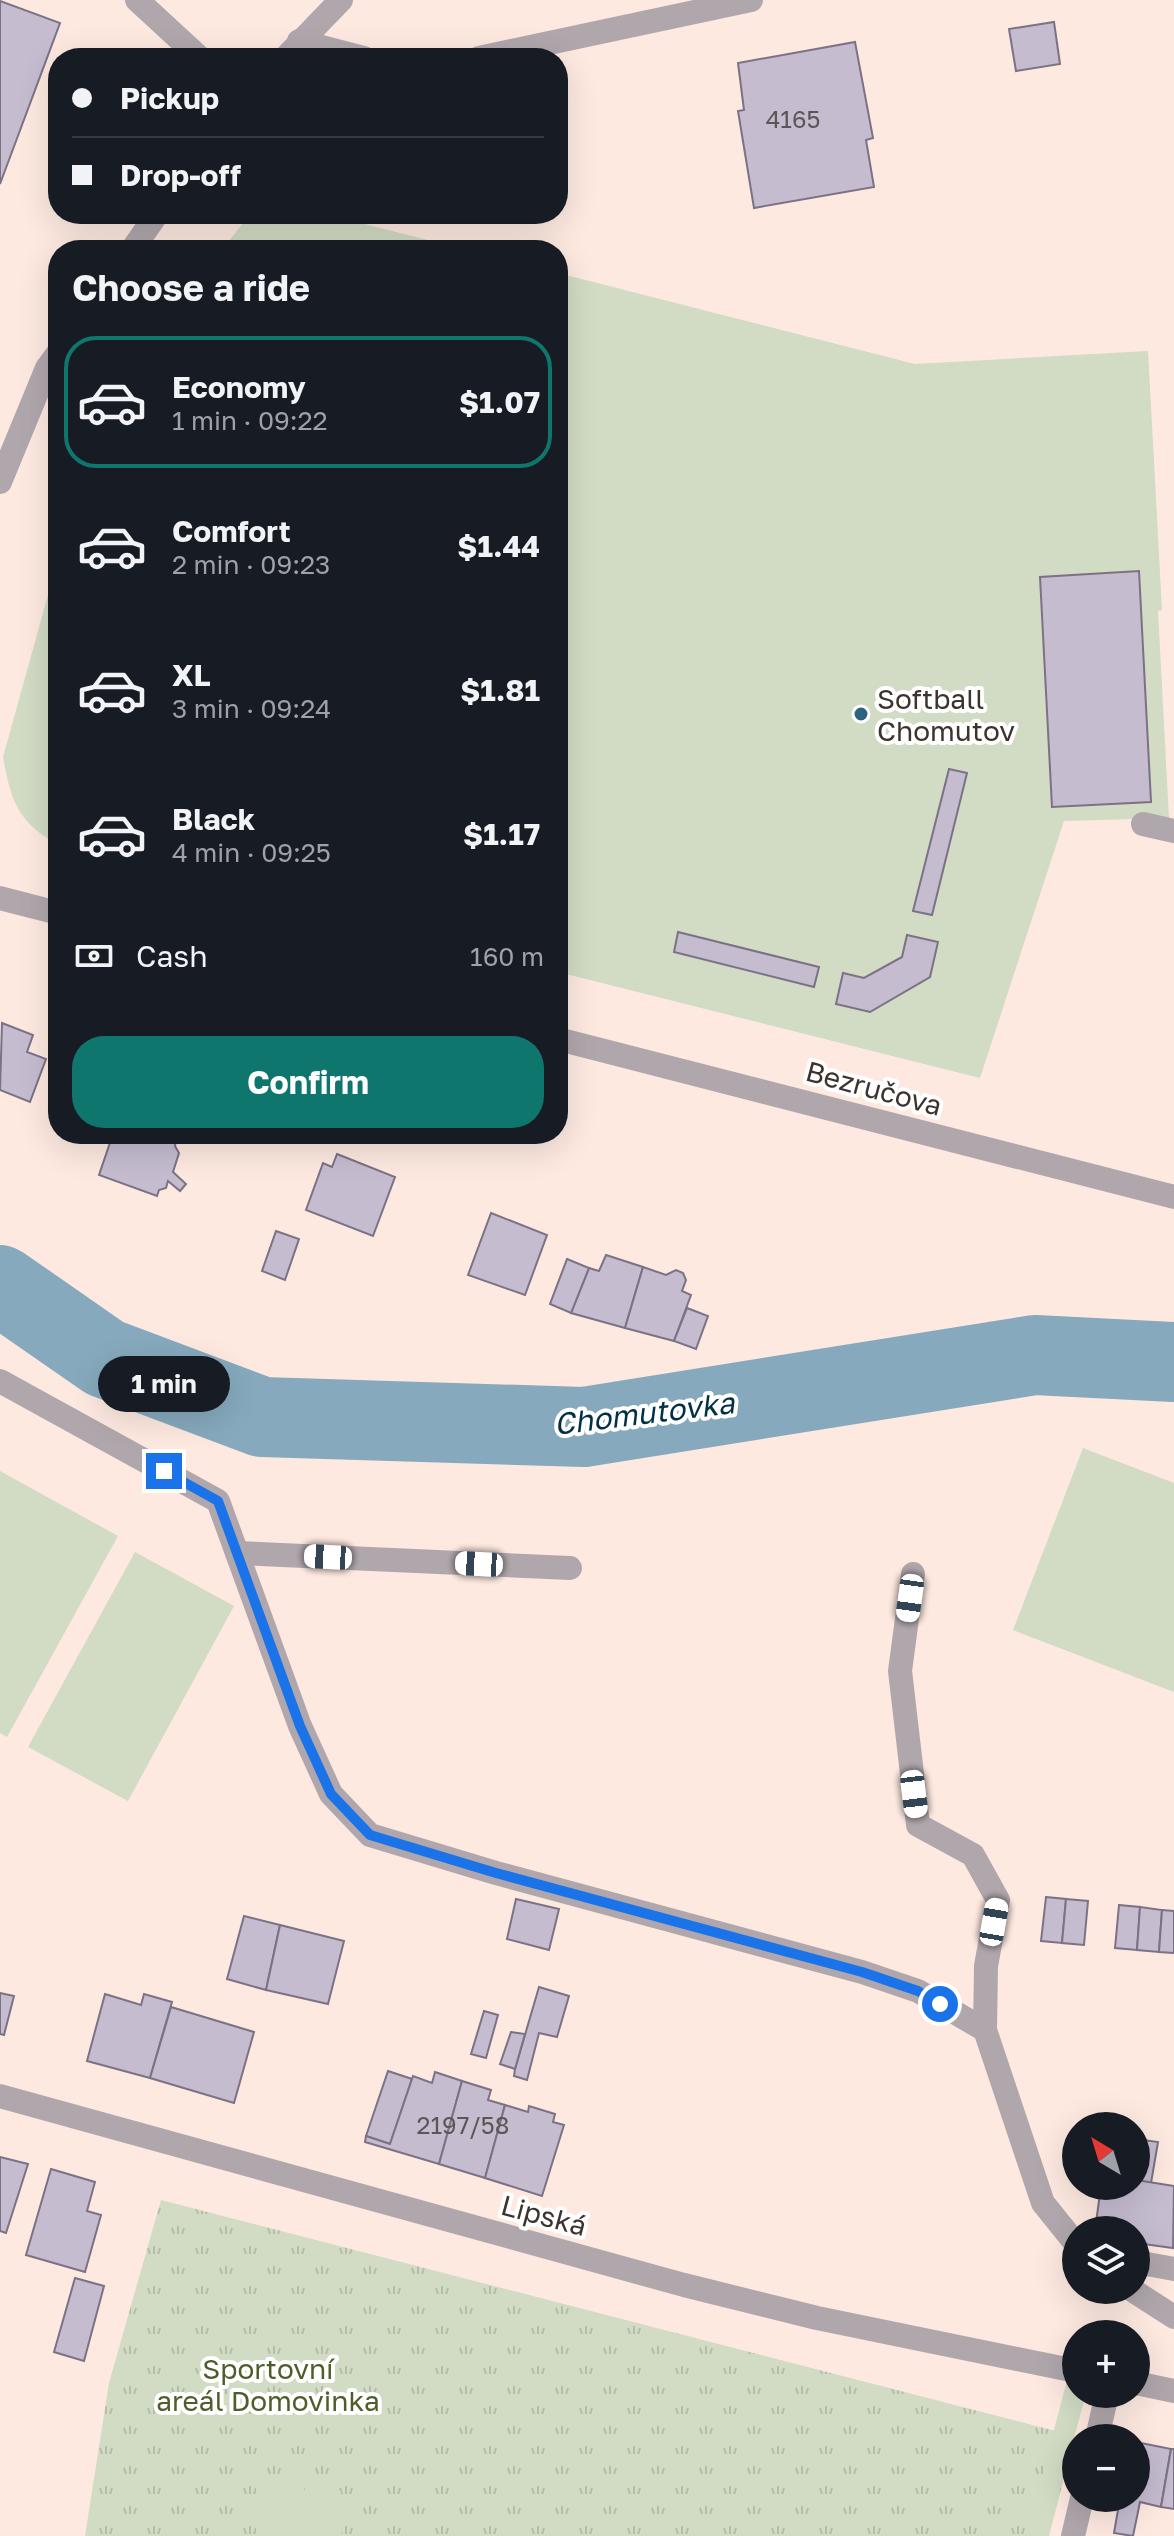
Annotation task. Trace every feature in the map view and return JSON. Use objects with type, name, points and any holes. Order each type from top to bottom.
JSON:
[{"type":"street","points":[[137,0],[189,48]]},
{"type":"street","points":[[294,48],[341,0]]},
{"type":"street","points":[[526,48],[751,0]]},
{"type":"street","points":[[0,482],[48,367]]},
{"type":"street","points":[[1143,824],[1174,831]]},
{"type":"street","points":[[0,898],[48,910]]},
{"type":"street","name":"Bezručova","points":[[568,1042],[1174,1197]]},
{"type":"street","points":[[0,1381],[218,1501],[300,1726],[331,1794],[370,1835],[496,1873],[862,1972],[918,1991],[985,2030]]},
{"type":"street","points":[[237,1553],[570,1568]]},
{"type":"street","points":[[913,1574],[900,1671],[918,1825],[973,1855],[998,1900],[986,1966],[985,2030],[1043,2203],[1062,2227]]},
{"type":"street","name":"Lipská","points":[[0,2096],[713,2292],[817,2318],[1062,2368]]},
{"type":"street","points":[[1150,2265],[1174,2269]]},
{"type":"street","points":[[1150,2302],[1174,2317]]},
{"type":"street","points":[[1150,2386],[1174,2391]]},
{"type":"street","points":[[1073,2536],[1079,2512]]},
{"type":"green space","points":[[242,224],[364,224],[428,240],[230,240]]},
{"type":"green space","name":"Softball Chomutov","points":[[568,276],[915,364],[1148,351],[1169,818],[1064,821],[980,1078],[568,975]]},
{"type":"green space","points":[[48,595],[48,839],[18,809],[3,757]]},
{"type":"green space","points":[[1083,1448],[1174,1483],[1174,1692],[1013,1630]]},
{"type":"green space","points":[[0,1471],[118,1536],[7,1737],[0,1733]]},
{"type":"green space","points":[[135,1552],[234,1606],[128,1801],[28,1747]]},
{"type":"green space","name":"Sportovní areál Domovinka","points":[[161,2200],[1062,2433],[1062,2486],[1049,2536],[85,2536],[109,2383]]},
{"type":"green space","points":[[1062,2399],[1062,2408],[1082,2408],[1078,2424],[1062,2424],[1062,2481],[1047,2536],[1026,2536]]},
{"type":"green space","points":[[256,2479],[304,2479],[304,2491],[341,2491],[342,2536],[256,2536]]},
{"type":"building","points":[[0,1],[60,23],[51,48],[48,48],[0,184]]},
{"type":"building","points":[[1054,22],[1060,64],[1016,71],[1009,29]]},
{"type":"building","points":[[855,42],[873,138],[866,140],[874,187],[754,208],[738,111],[744,110],[738,63]]},
{"type":"building","points":[[1139,571],[1151,802],[1052,807],[1040,577]]},
{"type":"building","points":[[949,769],[967,773],[932,915],[913,911]]},
{"type":"building","points":[[678,932],[819,967],[814,987],[674,952]]},
{"type":"building","points":[[907,935],[938,942],[930,977],[870,1012],[836,1004],[843,973],[864,978],[902,957]]},
{"type":"building","points":[[2,1023],[33,1035],[27,1052],[46,1059],[30,1102],[0,1090]]},
{"type":"building","points":[[110,1144],[175,1144],[179,1153],[173,1172],[186,1184],[180,1191],[168,1181],[166,1188],[159,1190],[157,1196],[99,1175]]},
{"type":"building","points":[[337,1154],[395,1177],[373,1236],[306,1210],[323,1163],[332,1167]]},
{"type":"building","points":[[491,1213],[547,1235],[525,1295],[468,1275]]},
{"type":"building","points":[[276,1231],[299,1239],[285,1280],[262,1271]]},
{"type":"building","points":[[606,1255],[643,1267],[625,1328],[571,1313],[589,1268],[599,1271]]},
{"type":"building","points":[[567,1259],[589,1268],[571,1313],[550,1304]]},
{"type":"building","points":[[643,1267],[666,1275],[676,1270],[683,1273],[686,1280],[682,1291],[691,1295],[674,1341],[625,1328]]},
{"type":"building","points":[[687,1308],[708,1316],[696,1349],[674,1341]]},
{"type":"building","points":[[1046,1897],[1066,1899],[1062,1943],[1041,1941]]},
{"type":"building","points":[[516,1899],[559,1909],[549,1950],[507,1939]]},
{"type":"building","points":[[1066,1899],[1088,1901],[1084,1945],[1062,1943]]},
{"type":"building","points":[[1119,1905],[1140,1907],[1137,1950],[1115,1948]]},
{"type":"building","points":[[1140,1907],[1162,1910],[1159,1952],[1137,1950]]},
{"type":"building","points":[[1162,1910],[1174,1911],[1174,1953],[1159,1952]]},
{"type":"building","points":[[244,1916],[280,1925],[266,1990],[227,1979]]},
{"type":"building","points":[[280,1925],[344,1941],[328,2004],[266,1990]]},
{"type":"building","points":[[539,1987],[569,1996],[557,2037],[539,2033],[527,2080],[514,2076]]},
{"type":"building","points":[[0,1993],[14,1996],[4,2035],[0,2034]]},
{"type":"building","points":[[105,1994],[141,2005],[144,1994],[172,2002],[150,2078],[87,2061]]},
{"type":"building","points":[[171,2007],[254,2032],[234,2103],[150,2078]]},
{"type":"building","points":[[484,2011],[498,2015],[486,2058],[471,2054]]},
{"type":"building","points":[[511,2032],[525,2034],[515,2069],[500,2064]]},
{"type":"building","points":[[388,2071],[412,2079],[390,2144],[366,2136]]},
{"type":"building","points":[[435,2072],[462,2081],[439,2164],[365,2142],[366,2136],[390,2144],[413,2076],[432,2083]]},
{"type":"building","points":[[462,2081],[491,2090],[488,2100],[505,2105],[485,2178],[439,2164]]},
{"type":"building","points":[[505,2105],[528,2112],[529,2106],[555,2114],[553,2122],[564,2125],[542,2196],[485,2178]]},
{"type":"building","points":[[1150,2141],[1158,2142],[1150,2183]]},
{"type":"building","points":[[0,2157],[28,2164],[6,2233],[0,2231]]},
{"type":"building","points":[[51,2169],[95,2182],[87,2211],[101,2215],[85,2272],[26,2255]]},
{"type":"building","points":[[1150,2182],[1174,2186],[1173,2248],[1150,2245],[1150,2216],[1097,2216],[1099,2200],[1150,2200]]},
{"type":"building","points":[[75,2278],[104,2286],[84,2361],[54,2352]]},
{"type":"building","points":[[1150,2445],[1171,2449],[1161,2507],[1150,2504]]},
{"type":"building","points":[[1171,2449],[1174,2449],[1174,2509],[1161,2507]]},
{"type":"building","points":[[1118,2512],[1138,2512],[1133,2536],[1114,2533]]},
{"type":"waterway","name":"Chomutovka","points":[[0,1285],[105,1358],[262,1417],[584,1427],[1035,1355],[1174,1362]]},
{"type":"place","name":"Softball Chomutov","points":[[861,714]]},
{"type":"route","points":[[164,1471],[218,1501],[300,1726],[331,1794],[370,1835],[496,1873],[862,1972],[918,1991],[940,2004]]}]
